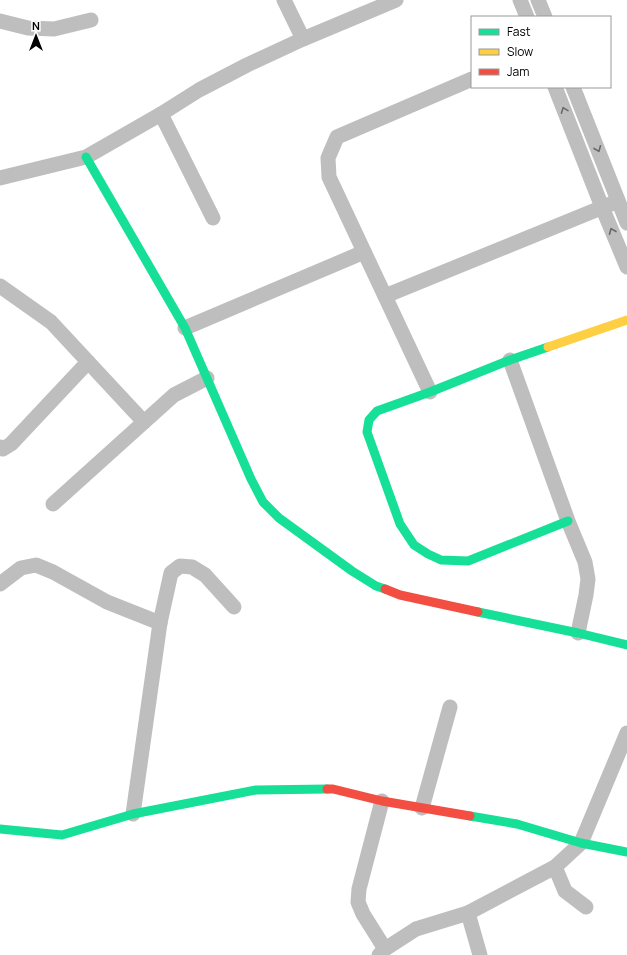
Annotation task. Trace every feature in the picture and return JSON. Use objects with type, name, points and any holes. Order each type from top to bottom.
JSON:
[{"type":"street","points":[[284,0],[303,39]]},
{"type":"street","points":[[0,178],[86,157],[161,114],[199,90],[247,64],[395,0]]},
{"type":"street","points":[[520,0],[527,16]]},
{"type":"street","points":[[538,0],[545,16]]},
{"type":"street","points":[[0,21],[28,28],[54,29],[91,20]]},
{"type":"street","points":[[430,392],[328,176],[328,158],[337,137],[471,79]]},
{"type":"street","points":[[555,88],[627,267]]},
{"type":"street","points":[[573,88],[627,222]]},
{"type":"street","points":[[161,114],[213,218]]},
{"type":"street","points":[[86,157],[186,328],[251,479],[263,502],[279,518],[352,571],[376,586],[400,595],[578,633],[627,646]]},
{"type":"street","points":[[385,296],[618,201]]},
{"type":"street","points":[[186,328],[364,252]]},
{"type":"street","points":[[0,286],[51,322],[144,422]]},
{"type":"street","points":[[568,521],[468,561],[441,560],[428,554],[414,546],[400,524],[367,432],[369,420],[377,411],[430,392],[510,360],[627,320]]},
{"type":"street","points":[[510,360],[568,521],[585,562],[588,580],[578,633]]},
{"type":"street","points":[[0,447],[3,449],[11,444],[88,362]]},
{"type":"street","points":[[53,504],[174,395],[207,378]]},
{"type":"street","points":[[0,584],[21,568],[36,565],[53,572],[106,602],[160,623]]},
{"type":"street","points":[[133,814],[160,623],[170,573],[180,566],[192,567],[205,575],[234,607]]},
{"type":"street","points":[[422,808],[450,707]]},
{"type":"street","points":[[382,800],[359,888],[358,902],[382,952],[416,929],[468,913],[555,868],[581,843],[627,733]]},
{"type":"street","points":[[0,829],[62,835],[133,814],[256,790],[333,789],[422,808],[517,824],[581,843],[627,852]]},
{"type":"street","points":[[555,868],[564,891],[586,907]]},
{"type":"street","points":[[468,913],[480,955]]},
{"type":"traffic: fast","points":[[86,157],[185,328],[251,479],[263,502],[279,518],[352,571],[376,586],[385,589]]},
{"type":"traffic: fast","points":[[548,347],[377,411],[369,420],[367,432],[400,524],[414,545],[441,560],[468,561],[568,521]]},
{"type":"traffic: fast","points":[[478,612],[627,645]]},
{"type":"traffic: fast","points":[[0,829],[62,835],[133,814],[256,790],[327,789]]},
{"type":"traffic: fast","points":[[470,816],[517,824],[581,843],[627,852]]},
{"type":"traffic: slow","points":[[548,347],[627,320]]},
{"type":"traffic: jam","points":[[385,589],[400,595],[478,612]]},
{"type":"traffic: jam","points":[[327,789],[333,789],[382,801],[470,816]]}]
